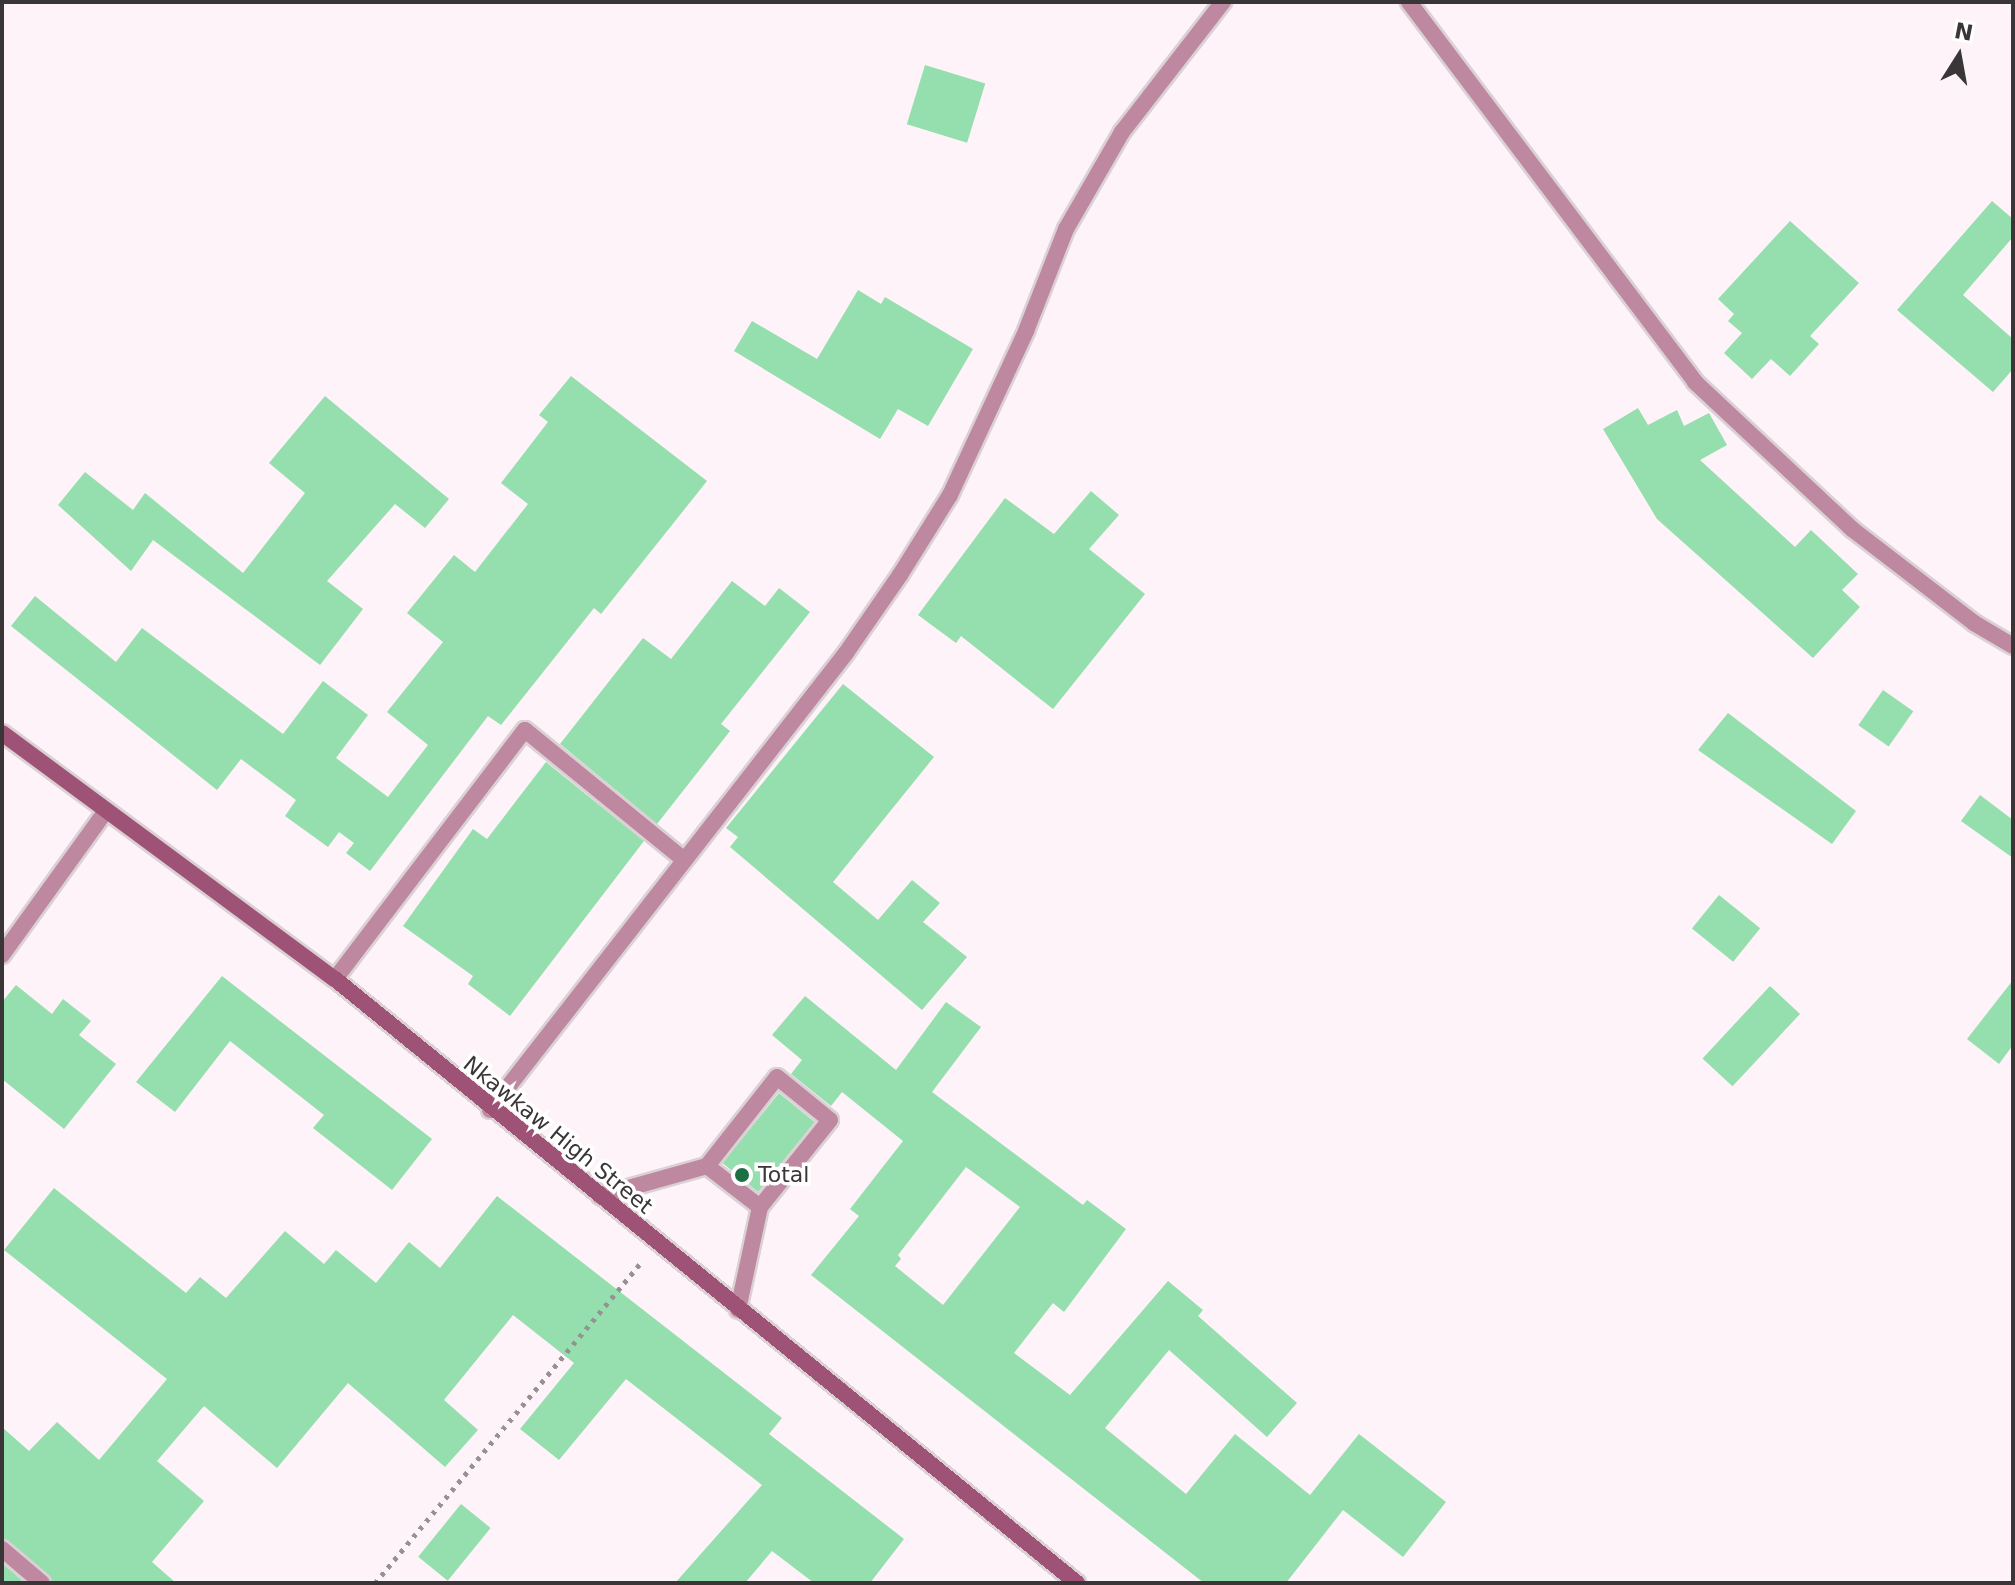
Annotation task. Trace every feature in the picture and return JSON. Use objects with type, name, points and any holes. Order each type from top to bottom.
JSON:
[{"type":"main road","name":"Nkawkaw High Street","points":[[2,733],[335,979],[490,1110],[1077,1583]]},
{"type":"street","points":[[490,1110],[846,653],[942,509],[1026,331],[1066,229],[1122,132],[1223,2]]},
{"type":"street","points":[[1409,2],[1695,382],[1852,529],[1974,623],[2013,646]]},
{"type":"street","points":[[335,979],[525,730],[683,859]]},
{"type":"street","points":[[2,955],[106,811]]},
{"type":"street","points":[[600,1196],[707,1166],[777,1077],[830,1120],[760,1207],[738,1310]]},
{"type":"street","points":[[707,1166],[760,1207]]},
{"type":"street","points":[[2,1549],[42,1583]]},
{"type":"path","points":[[375,1583],[656,1244]]},
{"type":"building","points":[[925,65],[985,83],[967,143],[907,124]]},
{"type":"building","points":[[1992,201],[2013,219],[2013,237],[1963,295],[2013,339],[2013,369],[1993,392],[1897,310]]},
{"type":"building","points":[[1790,221],[1859,283],[1810,336],[1819,344],[1790,376],[1771,359],[1752,379],[1724,353],[1742,333],[1728,321],[1734,314],[1718,299]]},
{"type":"building","points":[[858,290],[881,304],[885,297],[973,349],[928,426],[898,409],[880,439],[734,351],[752,321],[817,359]]},
{"type":"building","points":[[571,376],[707,481],[601,614],[594,608],[501,725],[488,716],[370,871],[346,853],[354,843],[339,832],[328,847],[285,816],[296,800],[241,759],[217,790],[11,626],[35,596],[116,662],[142,628],[283,734],[323,681],[368,715],[336,758],[388,797],[428,745],[387,712],[443,642],[407,613],[454,555],[475,572],[528,504],[501,483],[548,422],[539,415]]},
{"type":"building","points":[[325,396],[449,499],[425,528],[395,504],[327,581],[363,609],[320,665],[153,540],[131,571],[58,505],[85,472],[133,510],[145,493],[243,573],[305,493],[269,463]]},
{"type":"building","points":[[1638,408],[1648,425],[1677,410],[1684,426],[1709,413],[1727,445],[1700,460],[1795,547],[1811,530],[1858,574],[1842,590],[1860,607],[1813,658],[1657,519],[1603,429]]},
{"type":"building","points":[[1091,491],[1119,515],[1089,549],[1145,594],[1053,709],[961,636],[956,643],[918,615],[1005,498],[1054,534]]},
{"type":"building","points":[[732,581],[765,606],[779,588],[810,612],[721,724],[730,731],[657,824],[560,744],[643,638],[671,659]]},
{"type":"building","points":[[843,684],[934,757],[833,882],[878,920],[912,880],[940,903],[923,922],[967,957],[922,1010],[730,847],[738,837],[726,828]]},
{"type":"building","points":[[1883,690],[1913,711],[1889,746],[1858,725]]},
{"type":"building","points":[[1728,713],[1856,811],[1832,844],[1698,750]]},
{"type":"building","points":[[546,762],[644,841],[510,1016],[468,984],[473,976],[403,926],[473,829],[487,839]]},
{"type":"building","points":[[1980,795],[2013,820],[2013,858],[1961,821]]},
{"type":"building","points":[[1719,895],[1760,928],[1733,962],[1692,928]]},
{"type":"building","points":[[222,976],[432,1139],[392,1190],[313,1128],[324,1115],[230,1041],[175,1112],[136,1082]]},
{"type":"building","points":[[2013,980],[2013,1045],[1999,1064],[1967,1039]]},
{"type":"building","points":[[16,985],[52,1014],[63,999],[91,1021],[79,1035],[116,1064],[64,1129],[2,1079],[2,1002]]},
{"type":"building","points":[[1770,986],[1800,1014],[1732,1086],[1702,1058]]},
{"type":"building","points":[[805,996],[896,1070],[946,1002],[981,1027],[932,1092],[1083,1205],[1087,1200],[1126,1229],[1064,1312],[1053,1303],[1014,1353],[1070,1395],[1168,1281],[1203,1310],[1198,1316],[1297,1403],[1267,1437],[1169,1350],[1105,1428],[1186,1494],[1235,1434],[1310,1495],[1359,1434],[1446,1502],[1403,1557],[1343,1510],[1286,1583],[1204,1583],[811,1275],[859,1216],[850,1209],[903,1141],[842,1092],[831,1106],[791,1074],[802,1060],[772,1035]],"holes":[[[966,1167],[1020,1207],[943,1305],[895,1266],[901,1259],[898,1255]]]},
{"type":"building","points":[[779,1093],[815,1122],[758,1192],[722,1163]]},
{"type":"building","points":[[54,1188],[186,1293],[200,1277],[226,1298],[285,1231],[324,1264],[336,1250],[376,1283],[409,1242],[440,1268],[497,1196],[782,1418],[769,1434],[904,1539],[870,1583],[814,1583],[772,1551],[745,1583],[675,1583],[762,1485],[626,1379],[559,1460],[520,1429],[574,1363],[513,1315],[444,1400],[478,1430],[445,1467],[348,1383],[277,1468],[204,1406],[157,1461],[204,1501],[152,1562],[176,1583],[53,1583],[2,1538],[2,1427],[29,1451],[57,1422],[99,1460],[167,1379],[4,1250]]},
{"type":"building","points":[[461,1504],[491,1528],[448,1581],[418,1557]]},
{"type":"building","points":[[2,1563],[25,1583],[2,1583]]},
{"type":"place","name":"Total","points":[[742,1175]]}]
